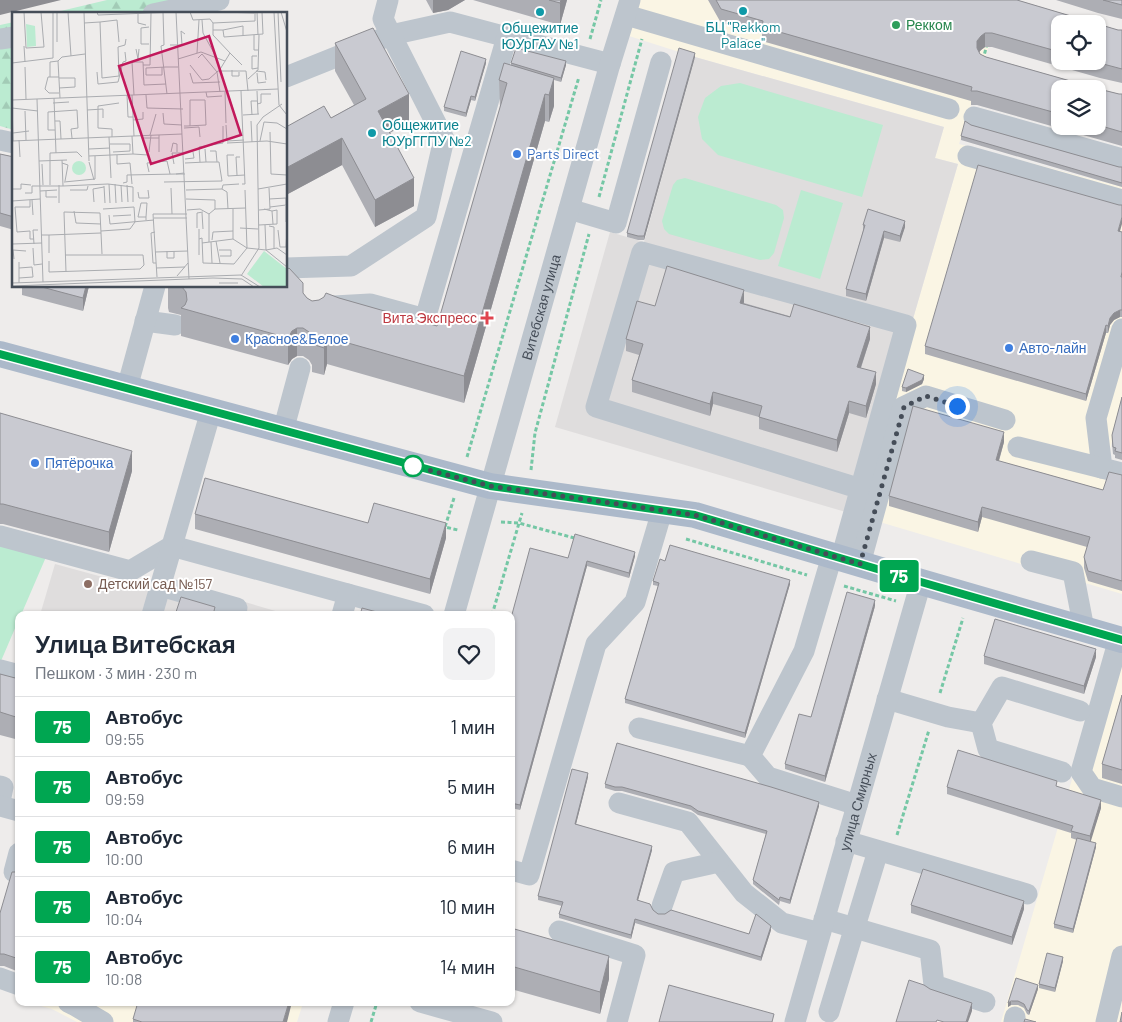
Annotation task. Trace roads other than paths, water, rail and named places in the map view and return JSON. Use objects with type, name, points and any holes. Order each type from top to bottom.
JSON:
[{"type":"main road","points":[[0,354],[490,486],[695,515],[967,612],[1084,629],[1120,639]]},
{"type":"street","points":[[162,12],[219,0]]},
{"type":"street","points":[[211,12],[219,0]]},
{"type":"street","points":[[288,268],[351,266],[426,217],[444,139],[383,19],[385,1]]},
{"type":"street","points":[[628,8],[647,21],[949,109]]},
{"type":"street","name":"Витебская улица","points":[[455,611],[610,64],[628,8]]},
{"type":"street","points":[[288,76],[391,35],[450,22],[610,64]]},
{"type":"street","points":[[315,316],[317,306],[370,304],[425,319],[505,78],[507,37]]},
{"type":"street","points":[[569,209],[616,223],[661,62]]},
{"type":"street","points":[[974,117],[1122,159]]},
{"type":"street","points":[[968,156],[1122,200]]},
{"type":"street","points":[[839,565],[861,489],[906,325],[642,252],[596,407],[861,489]]},
{"type":"street","points":[[127,388],[154,288]]},
{"type":"street","points":[[145,321],[175,324]]},
{"type":"street","points":[[1112,471],[1096,418],[1122,329]]},
{"type":"street","points":[[283,430],[300,368]]},
{"type":"street","points":[[750,756],[804,651],[904,407],[926,396],[1005,420]]},
{"type":"street","points":[[153,611],[211,411]]},
{"type":"street","points":[[1018,447],[1112,471]]},
{"type":"street","points":[[515,871],[529,875],[596,644],[635,602],[662,511]]},
{"type":"street","points":[[0,536],[130,571],[172,546],[410,611]]},
{"type":"street","points":[[1031,560],[1073,572],[1084,629]]},
{"type":"street","points":[[160,586],[237,608],[236,611]]},
{"type":"street","points":[[343,611],[348,594]]},
{"type":"street","name":"улица Смирных","points":[[795,1022],[917,594]]},
{"type":"street","points":[[1120,639],[1081,772],[1092,788],[1122,797]]},
{"type":"street","points":[[0,670],[15,674]]},
{"type":"street","points":[[1062,772],[988,749],[981,723],[1002,688],[1080,711]]},
{"type":"street","points":[[887,699],[948,717],[981,723]]},
{"type":"street","points":[[639,728],[750,756],[768,777],[856,805]]},
{"type":"street","points":[[0,786],[3,787],[0,802]]},
{"type":"street","points":[[619,803],[688,822],[744,893],[782,922],[855,928],[930,950],[934,985],[985,1002]]},
{"type":"street","points":[[0,806],[15,810]]},
{"type":"street","points":[[846,841],[1027,894]]},
{"type":"street","points":[[829,1012],[855,928],[885,853]]},
{"type":"street","points":[[662,906],[674,872],[719,862]]},
{"type":"street","points":[[559,931],[635,956],[617,1022]]},
{"type":"street","points":[[1106,1022],[1122,956]]},
{"type":"street","points":[[0,978],[15,983]]},
{"type":"street","points":[[77,1006],[103,1022]]},
{"type":"street","points":[[338,1022],[343,1006]]},
{"type":"street","points":[[429,1010],[492,1022]]},
{"type":"place","name":"БЦ \"Rekkom Palace\"","points":[[743,11]]},
{"type":"place","name":"Общежитие ЮУрГАУ №1","points":[[540,12]]},
{"type":"place","name":"Рекком","points":[[896,25]]},
{"type":"place","name":"Общежитие ЮУрГГПУ №2","points":[[372,133]]},
{"type":"place","name":"Parts Direct","points":[[517,154]]},
{"type":"place","name":"Вита Экспресс","points":[[487,318]]},
{"type":"place","name":"Красное&Белое","points":[[235,339]]},
{"type":"place","name":"Авто-лайн","points":[[1009,348]]},
{"type":"place","name":"Пятёрочка","points":[[35,463]]},
{"type":"place","name":"Детский сад №157","points":[[88,584]]}]
